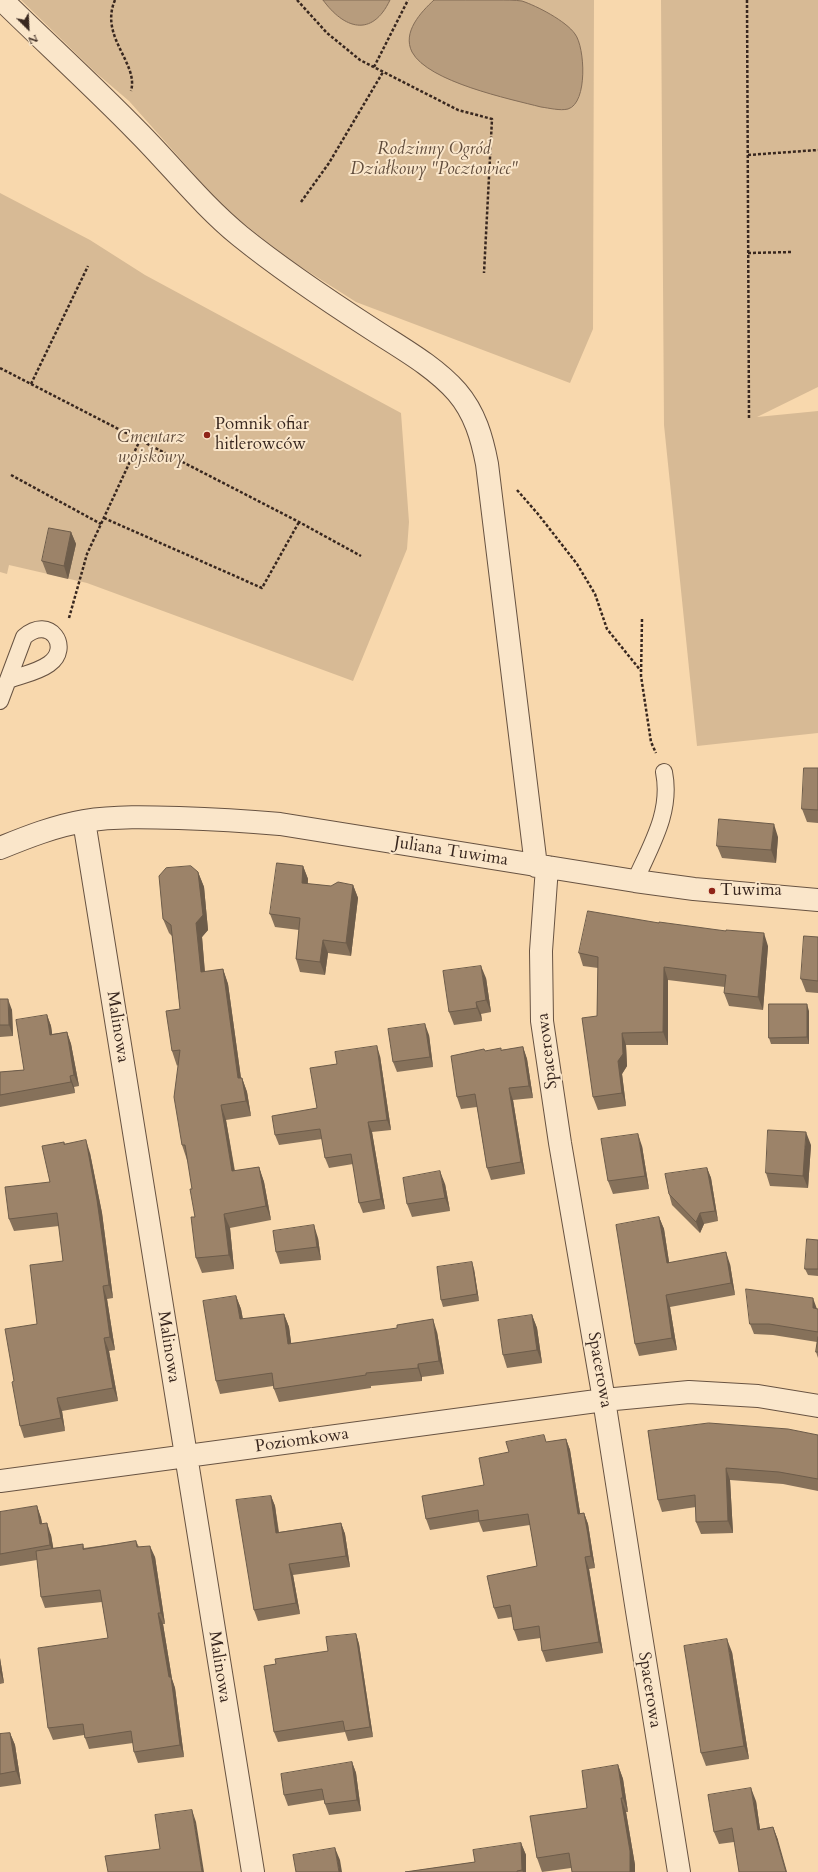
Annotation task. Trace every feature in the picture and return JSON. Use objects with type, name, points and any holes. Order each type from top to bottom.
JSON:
[{"type":"street","name":"Spacerowa","points":[[2,0],[117,112],[213,212],[238,235],[320,295],[425,365],[443,379],[458,393],[477,426],[487,464],[542,866],[542,1021],[560,1143],[604,1400],[636,1611],[679,1872]]},
{"type":"street","name":"Juliana Tuwima","points":[[0,848],[57,828],[113,818],[151,817],[238,820],[280,824],[635,881],[694,889],[818,900]]},
{"type":"street","name":"Malinowa","points":[[84,822],[253,1872]]},
{"type":"street","name":"Poziomkowa","points":[[0,1481],[604,1400],[689,1392],[758,1396],[818,1406]]},
{"type":"lane","points":[[0,701],[24,637],[32,630],[42,628],[51,632],[58,640],[59,648],[56,658],[50,664],[9,680]]},
{"type":"lane","points":[[635,881],[663,817],[667,786],[664,772]]},
{"type":"path","points":[[115,0],[110,18],[112,31],[131,74],[132,87],[129,100],[117,112]]},
{"type":"path","points":[[297,0],[322,28],[345,49],[360,60],[458,110],[492,119],[484,273]]},
{"type":"path","points":[[374,67],[408,0]]},
{"type":"path","points":[[747,0],[749,420]]},
{"type":"path","points":[[301,202],[329,163],[383,72]]},
{"type":"path","points":[[748,154],[818,150]]},
{"type":"path","points":[[748,253],[793,252]]},
{"type":"path","points":[[31,384],[88,266]]},
{"type":"path","points":[[0,368],[299,522],[361,556]]},
{"type":"path","points":[[58,640],[67,624],[82,567],[140,440]]},
{"type":"path","points":[[11,475],[101,524]]},
{"type":"path","points":[[512,485],[538,514],[576,564],[595,594],[607,629],[641,671]]},
{"type":"path","points":[[104,518],[262,588],[299,522]]},
{"type":"path","points":[[642,619],[641,671],[652,742],[664,772]]},
{"type":"green space","name":"Rodzinny Ogród Działkowy \"Pocztowiec\"","points":[[21,0],[594,0],[593,329],[570,383],[356,302],[290,260],[234,216],[216,199],[129,101],[95,72]]},
{"type":"green space","points":[[661,0],[818,0],[818,387],[757,417],[818,411],[818,733],[697,746],[664,425]]},
{"type":"green space","name":"Cmentarz wojskowy","points":[[0,193],[90,240],[145,275],[401,413],[409,522],[407,549],[353,681],[87,583],[9,565],[7,574],[0,572]]},
{"type":"shaded area","points":[[323,0],[390,0],[383,12],[375,20],[366,24],[358,25],[349,23],[340,18]]},
{"type":"shaded area","points":[[434,0],[522,1],[543,10],[565,24],[575,34],[581,50],[583,74],[582,86],[579,97],[574,105],[565,110],[558,110],[491,94],[452,80],[421,63],[412,52],[409,37],[414,23]]},
{"type":"building","points":[[49,528],[71,532],[64,566],[42,561]]},
{"type":"building","points":[[804,768],[818,768],[818,810],[802,809]]},
{"type":"building","points":[[719,819],[774,824],[771,850],[717,846]]},
{"type":"building","points":[[277,863],[303,866],[302,883],[331,886],[338,882],[353,885],[346,943],[323,940],[320,962],[296,959],[300,918],[270,914]]},
{"type":"building","points":[[191,866],[198,872],[203,915],[196,923],[201,972],[223,969],[238,1078],[242,1078],[246,1101],[221,1105],[232,1171],[259,1167],[266,1206],[224,1214],[229,1255],[196,1258],[191,1217],[195,1217],[190,1189],[192,1189],[185,1145],[182,1145],[174,1097],[180,1050],[172,1051],[166,1011],[180,1009],[171,925],[163,919],[159,876],[166,868]]},
{"type":"building","points":[[588,911],[659,923],[726,931],[764,933],[758,997],[724,993],[726,975],[664,967],[663,1032],[622,1033],[623,1054],[618,1061],[622,1093],[593,1097],[582,1018],[597,1016],[598,957],[579,953]]},
{"type":"building","points":[[804,936],[818,937],[818,981],[801,979]]},
{"type":"building","points":[[481,966],[486,1000],[476,1002],[477,1008],[449,1012],[443,971]]},
{"type":"building","points":[[0,999],[8,999],[9,1025],[0,1025]]},
{"type":"building","points":[[769,1004],[807,1004],[807,1037],[769,1038]]},
{"type":"building","points":[[47,1015],[50,1035],[67,1032],[74,1075],[70,1076],[71,1082],[0,1095],[0,1072],[24,1070],[16,1020]]},
{"type":"building","points":[[425,1024],[430,1057],[393,1062],[388,1029]]},
{"type":"building","points":[[377,1046],[387,1120],[368,1122],[381,1199],[359,1203],[351,1154],[325,1158],[320,1129],[275,1135],[272,1116],[317,1108],[310,1068],[337,1064],[335,1052]]},
{"type":"building","points":[[523,1047],[529,1086],[509,1088],[521,1162],[487,1168],[475,1094],[457,1097],[451,1056],[484,1049],[485,1051],[501,1048],[501,1050]]},
{"type":"building","points":[[768,1130],[806,1132],[803,1176],[766,1173]]},
{"type":"building","points":[[638,1134],[645,1176],[608,1181],[601,1139]]},
{"type":"building","points":[[86,1140],[97,1200],[109,1285],[103,1286],[110,1337],[104,1338],[113,1388],[57,1398],[61,1418],[20,1426],[5,1329],[37,1324],[30,1265],[63,1261],[57,1213],[9,1219],[5,1187],[50,1182],[42,1146]]},
{"type":"building","points":[[707,1168],[715,1211],[700,1213],[696,1222],[669,1194],[665,1174]]},
{"type":"building","points":[[440,1171],[445,1198],[407,1204],[403,1178]]},
{"type":"building","points":[[659,1217],[667,1263],[726,1252],[731,1283],[666,1295],[672,1338],[635,1344],[616,1225]]},
{"type":"building","points":[[314,1225],[317,1247],[276,1252],[273,1231]]},
{"type":"building","points":[[807,1239],[818,1240],[818,1269],[805,1269]]},
{"type":"building","points":[[472,1262],[477,1294],[441,1300],[437,1267]]},
{"type":"building","points":[[746,1289],[813,1298],[813,1308],[818,1309],[818,1332],[769,1324],[750,1324]]},
{"type":"building","points":[[236,1296],[240,1319],[284,1314],[288,1344],[397,1328],[397,1325],[433,1319],[439,1361],[418,1364],[418,1368],[366,1373],[366,1375],[274,1389],[272,1373],[216,1381],[203,1301]]},
{"type":"building","points":[[532,1315],[537,1350],[503,1355],[498,1320]]},
{"type":"building","points":[[818,1337],[818,1352],[816,1352]]},
{"type":"building","points":[[709,1423],[788,1429],[818,1435],[818,1479],[779,1472],[726,1468],[728,1521],[696,1522],[695,1495],[658,1500],[648,1431]]},
{"type":"building","points":[[544,1435],[546,1442],[566,1439],[578,1514],[584,1513],[588,1535],[591,1556],[585,1557],[599,1642],[542,1651],[539,1626],[514,1630],[510,1605],[494,1608],[487,1576],[537,1566],[528,1514],[479,1521],[478,1510],[426,1519],[422,1496],[484,1485],[479,1458],[509,1452],[506,1442]]},
{"type":"building","points":[[271,1496],[276,1533],[341,1523],[346,1556],[289,1564],[296,1603],[254,1610],[236,1500]]},
{"type":"building","points":[[37,1506],[40,1524],[47,1523],[50,1545],[0,1554],[0,1512]]},
{"type":"building","points":[[136,1541],[137,1547],[150,1546],[161,1613],[158,1613],[169,1677],[171,1677],[180,1745],[134,1752],[131,1731],[85,1738],[83,1724],[48,1728],[38,1648],[108,1638],[100,1590],[41,1597],[36,1551],[83,1544],[83,1549]]},
{"type":"building","points":[[356,1634],[370,1727],[345,1731],[343,1721],[274,1732],[264,1666],[276,1664],[275,1659],[328,1651],[326,1637]]},
{"type":"building","points":[[727,1639],[744,1746],[701,1753],[684,1646]]},
{"type":"building","points":[[10,1733],[16,1771],[0,1774],[0,1734]]},
{"type":"building","points":[[352,1762],[357,1800],[325,1804],[322,1789],[284,1795],[281,1774]]},
{"type":"building","points":[[618,1765],[623,1798],[621,1798],[630,1851],[630,1872],[572,1872],[569,1853],[537,1858],[530,1816],[587,1808],[582,1771]]},
{"type":"building","points":[[751,1788],[758,1830],[773,1827],[786,1872],[739,1872],[732,1828],[714,1832],[708,1795]]},
{"type":"building","points":[[192,1810],[202,1872],[108,1872],[105,1856],[160,1849],[155,1815]]},
{"type":"building","points":[[521,1843],[522,1870],[517,1872],[405,1872],[475,1862],[473,1850]]},
{"type":"building","points":[[335,1848],[339,1872],[296,1872],[293,1855]]},
{"type":"place","name":"Pomnik ofiar hitlerowców","points":[[207,435]]},
{"type":"place","name":"Tuwima","points":[[712,891]]}]
